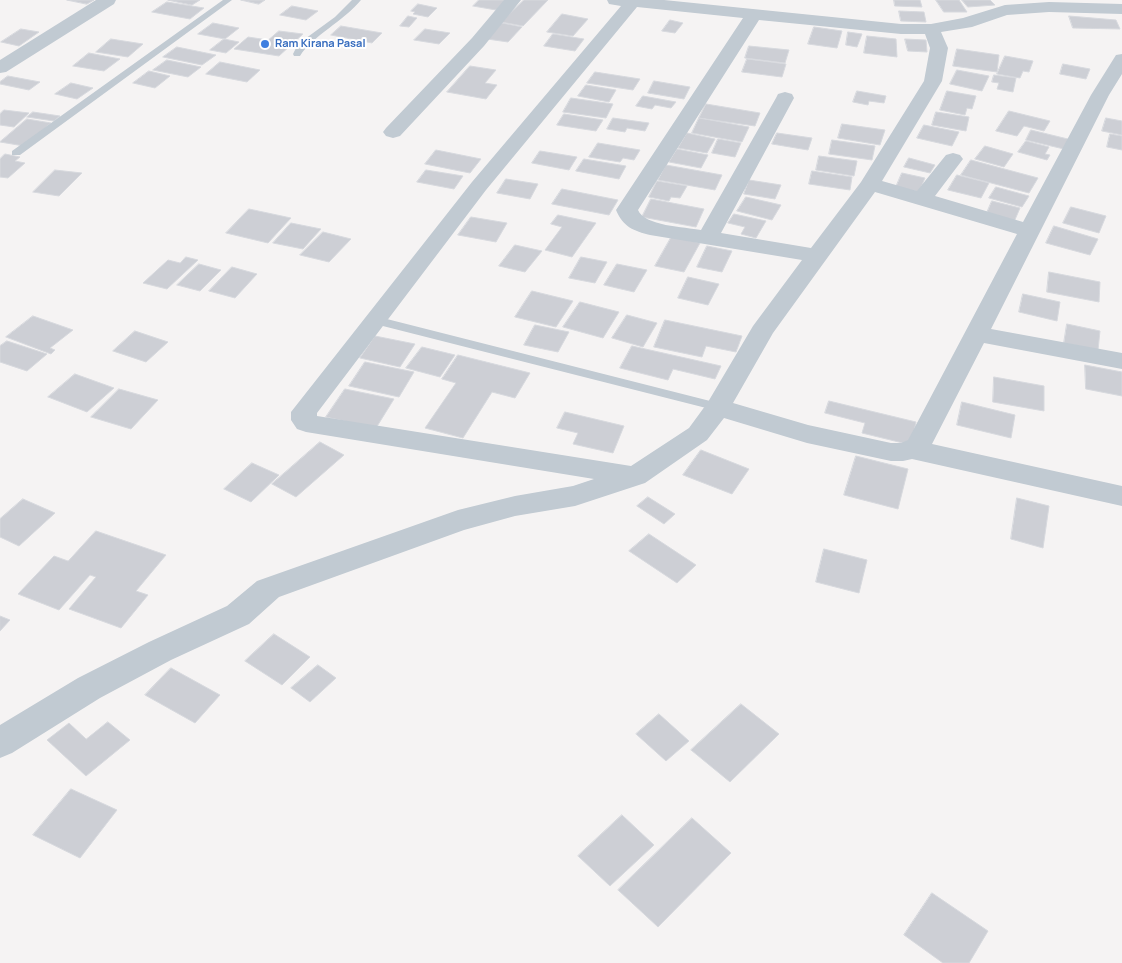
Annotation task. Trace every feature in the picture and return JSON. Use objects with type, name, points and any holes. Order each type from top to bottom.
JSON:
[{"type":"street","points":[[0,68],[108,0]]},
{"type":"street","points":[[393,132],[478,42],[513,0]]},
{"type":"street","points":[[635,476],[306,423],[304,420],[304,412],[623,1],[901,29],[931,29],[966,23],[1005,10],[1049,7],[1122,9]]},
{"type":"street","points":[[753,15],[627,210],[630,218],[636,224],[818,256]]},
{"type":"street","points":[[0,743],[98,684],[160,651],[238,615],[268,589],[458,521],[516,506],[575,496],[635,476],[698,434],[718,407],[762,331],[870,184],[933,81],[939,48],[931,29]]},
{"type":"street","points":[[911,450],[918,446],[1030,231],[1111,97],[1122,59]]},
{"type":"street","points":[[708,238],[785,98]]},
{"type":"street","points":[[922,199],[953,159]]},
{"type":"street","points":[[870,184],[1030,231]]},
{"type":"street","points":[[976,334],[1122,362]]},
{"type":"street","points":[[718,407],[807,434],[891,452],[911,450],[1122,496]]},
{"type":"lane","points":[[16,153],[228,0]]},
{"type":"lane","points":[[297,54],[301,46],[338,19],[357,0]]},
{"type":"lane","points":[[375,320],[718,407]]},
{"type":"building","points":[[67,0],[94,0],[87,4]]},
{"type":"building","points":[[168,0],[200,0],[192,5]]},
{"type":"building","points":[[241,0],[265,0],[259,4]]},
{"type":"building","points":[[479,0],[506,0],[496,10],[473,6]]},
{"type":"building","points":[[524,0],[548,0],[523,26],[501,22]]},
{"type":"building","points":[[894,0],[920,0],[922,7],[895,6]]},
{"type":"building","points":[[936,0],[959,0],[967,12],[944,12]]},
{"type":"building","points":[[962,0],[990,0],[995,5],[968,7]]},
{"type":"building","points":[[167,2],[204,8],[190,19],[152,12]]},
{"type":"building","points":[[418,4],[437,8],[428,17],[413,14],[415,12],[411,11]]},
{"type":"building","points":[[292,6],[318,11],[306,20],[280,15]]},
{"type":"building","points":[[899,11],[924,12],[926,22],[901,21]]},
{"type":"building","points":[[562,14],[588,19],[573,36],[547,32]]},
{"type":"building","points":[[408,16],[417,18],[409,27],[400,26]]},
{"type":"building","points":[[1069,16],[1116,20],[1120,29],[1073,28]]},
{"type":"building","points":[[670,20],[683,23],[675,33],[662,31]]},
{"type":"building","points":[[213,23],[239,28],[225,39],[198,34]]},
{"type":"building","points":[[502,23],[522,27],[508,42],[487,39]]},
{"type":"building","points":[[341,26],[382,33],[372,43],[331,35]]},
{"type":"building","points":[[814,27],[842,31],[837,48],[808,44]]},
{"type":"building","points":[[21,29],[39,32],[19,46],[1,42]]},
{"type":"building","points":[[425,29],[450,33],[439,44],[414,40]]},
{"type":"building","name":"Ram Kirana Pasal","points":[[279,31],[303,34],[279,56],[234,49],[248,37],[268,40]]},
{"type":"building","points":[[848,32],[862,34],[857,47],[846,45]]},
{"type":"building","points":[[553,34],[584,39],[575,51],[544,46]]},
{"type":"building","points":[[867,36],[896,39],[897,57],[864,53]]},
{"type":"building","points":[[111,39],[143,44],[128,57],[96,52]]},
{"type":"building","points":[[224,39],[239,42],[226,53],[210,50]]},
{"type":"building","points":[[905,39],[926,40],[927,52],[908,51]]},
{"type":"building","points":[[749,46],[789,50],[785,63],[745,58]]},
{"type":"building","points":[[177,47],[216,55],[202,65],[163,57]]},
{"type":"building","points":[[957,49],[999,55],[997,72],[953,66]]},
{"type":"building","points":[[89,53],[120,59],[104,71],[73,66]]},
{"type":"building","points":[[1005,56],[1033,61],[1029,72],[1023,71],[1020,78],[997,74]]},
{"type":"building","points":[[747,59],[786,64],[782,77],[742,72]]},
{"type":"building","points":[[167,60],[201,67],[188,77],[153,70]]},
{"type":"building","points":[[220,62],[260,70],[247,82],[206,74]]},
{"type":"building","points":[[1063,64],[1090,69],[1086,79],[1060,74]]},
{"type":"building","points":[[470,66],[496,70],[485,83],[497,85],[486,99],[447,92]]},
{"type":"building","points":[[957,70],[989,76],[982,91],[950,84]]},
{"type":"building","points":[[149,71],[170,76],[155,88],[133,83]]},
{"type":"building","points":[[595,72],[640,79],[633,90],[587,83]]},
{"type":"building","points":[[994,75],[1016,78],[1013,92],[997,89],[999,83],[992,82]]},
{"type":"building","points":[[8,76],[40,82],[29,90],[0,84]]},
{"type":"building","points":[[654,81],[690,87],[684,99],[648,93]]},
{"type":"building","points":[[71,83],[93,88],[77,99],[55,94]]},
{"type":"building","points":[[586,85],[616,90],[609,102],[578,96]]},
{"type":"building","points":[[857,91],[886,96],[884,103],[869,101],[868,105],[853,102]]},
{"type":"building","points":[[947,91],[976,96],[972,109],[967,108],[965,115],[940,110]]},
{"type":"building","points":[[643,96],[676,102],[671,108],[655,105],[652,109],[636,106]]},
{"type":"building","points":[[571,98],[613,104],[606,118],[563,112]]},
{"type":"building","points":[[706,104],[760,113],[755,126],[699,118]]},
{"type":"building","points":[[4,110],[29,113],[14,127],[0,125],[0,114]]},
{"type":"building","points":[[1009,111],[1050,121],[1044,131],[1024,126],[1017,136],[996,131]]},
{"type":"building","points":[[33,112],[60,116],[54,121],[27,117]]},
{"type":"building","points":[[936,112],[969,117],[966,131],[932,125]]},
{"type":"building","points":[[564,114],[603,120],[596,131],[557,125]]},
{"type":"building","points":[[613,118],[649,123],[645,131],[627,128],[625,132],[607,129]]},
{"type":"building","points":[[699,118],[749,127],[742,142],[692,133]]},
{"type":"building","points":[[1106,118],[1122,121],[1122,135],[1102,131]]},
{"type":"building","points":[[27,119],[51,123],[24,146],[0,142]]},
{"type":"building","points":[[842,124],[885,130],[880,145],[838,138]]},
{"type":"building","points":[[924,125],[959,132],[952,146],[917,138]]},
{"type":"building","points":[[1031,130],[1072,140],[1068,150],[1026,140]]},
{"type":"building","points":[[687,133],[715,139],[707,153],[678,148]]},
{"type":"building","points":[[777,133],[812,138],[808,150],[772,144]]},
{"type":"building","points":[[1110,134],[1122,136],[1122,150],[1107,147]]},
{"type":"building","points":[[718,139],[741,143],[735,157],[712,153]]},
{"type":"building","points":[[832,140],[875,146],[872,160],[829,154]]},
{"type":"building","points":[[1026,141],[1049,147],[1045,154],[1050,155],[1047,160],[1018,152]]},
{"type":"building","points":[[598,143],[640,150],[634,160],[623,158],[620,162],[589,157]]},
{"type":"building","points":[[985,146],[1013,154],[1004,167],[975,159]]},
{"type":"building","points":[[677,149],[708,155],[701,168],[669,162]]},
{"type":"building","points":[[436,150],[481,159],[470,173],[425,164]]},
{"type":"building","points":[[540,151],[577,157],[569,170],[532,163]]},
{"type":"building","points":[[5,154],[20,157],[15,161],[25,163],[8,178],[0,177],[0,159]]},
{"type":"building","points":[[819,156],[857,161],[854,176],[816,170]]},
{"type":"building","points":[[909,158],[935,165],[930,173],[904,167]]},
{"type":"building","points":[[584,159],[626,166],[619,179],[576,171]]},
{"type":"building","points":[[971,160],[1038,178],[1029,193],[961,175]]},
{"type":"building","points":[[666,165],[722,175],[715,190],[658,180]]},
{"type":"building","points":[[55,170],[82,173],[59,196],[33,192]]},
{"type":"building","points":[[426,170],[463,176],[454,189],[417,182]]},
{"type":"building","points":[[812,171],[852,177],[850,190],[809,184]]},
{"type":"building","points":[[902,173],[925,178],[919,192],[896,187]]},
{"type":"building","points":[[957,175],[989,183],[981,198],[948,190]]},
{"type":"building","points":[[506,179],[538,184],[530,199],[497,193]]},
{"type":"building","points":[[749,180],[781,185],[775,199],[744,194]]},
{"type":"building","points":[[657,181],[687,186],[680,198],[671,197],[669,201],[649,197]]},
{"type":"building","points":[[996,187],[1029,196],[1022,207],[989,198]]},
{"type":"building","points":[[562,189],[618,200],[609,215],[552,204]]},
{"type":"building","points":[[746,197],[781,205],[772,220],[737,211]]},
{"type":"building","points":[[651,199],[704,209],[696,227],[642,217]]},
{"type":"building","points":[[992,201],[1020,208],[1014,222],[986,215]]},
{"type":"building","points":[[1071,207],[1106,216],[1099,233],[1063,223]]},
{"type":"building","points":[[249,209],[291,218],[268,243],[226,233]]},
{"type":"building","points":[[734,214],[766,221],[756,238],[741,234],[745,227],[728,223]]},
{"type":"building","points":[[558,215],[596,223],[572,257],[545,250],[562,227],[551,224]]},
{"type":"building","points":[[471,217],[507,223],[496,242],[458,235]]},
{"type":"building","points":[[291,223],[321,229],[303,249],[273,243]]},
{"type":"building","points":[[1054,226],[1098,239],[1090,255],[1046,243]]},
{"type":"building","points":[[323,232],[351,239],[329,262],[300,255]]},
{"type":"building","points":[[672,236],[700,243],[684,272],[655,266]]},
{"type":"building","points":[[515,245],[542,251],[525,272],[499,266]]},
{"type":"building","points":[[707,246],[732,251],[722,272],[697,267]]},
{"type":"building","points":[[186,257],[198,260],[167,289],[143,283],[168,260],[180,263]]},
{"type":"building","points":[[581,257],[607,262],[595,283],[569,278]]},
{"type":"building","points":[[199,264],[221,270],[200,291],[177,285]]},
{"type":"building","points":[[617,264],[647,270],[634,292],[604,285]]},
{"type":"building","points":[[232,267],[257,274],[235,298],[209,291]]},
{"type":"building","points":[[1049,272],[1100,282],[1099,302],[1047,292]]},
{"type":"building","points":[[688,277],[719,284],[708,305],[678,298]]},
{"type":"building","points":[[532,291],[573,301],[556,327],[515,317]]},
{"type":"building","points":[[1023,294],[1060,302],[1057,321],[1019,312]]},
{"type":"building","points":[[580,302],[619,312],[603,338],[563,327]]},
{"type":"building","points":[[627,315],[657,323],[643,347],[612,338]]},
{"type":"building","points":[[33,316],[73,330],[50,348],[55,350],[51,354],[6,337]]},
{"type":"building","points":[[665,320],[742,336],[736,352],[706,346],[702,357],[654,347]]},
{"type":"building","points":[[1067,324],[1100,331],[1098,350],[1064,343]]},
{"type":"building","points":[[535,325],[569,332],[558,352],[524,345]]},
{"type":"building","points":[[135,331],[168,342],[146,362],[113,351]]},
{"type":"building","points":[[375,336],[415,344],[400,367],[360,358]]},
{"type":"building","points":[[7,341],[47,354],[27,371],[0,362],[0,346]]},
{"type":"building","points":[[632,346],[721,366],[715,379],[673,369],[668,380],[620,368]]},
{"type":"building","points":[[422,347],[455,355],[440,377],[406,368]]},
{"type":"building","points":[[458,355],[530,373],[515,398],[492,392],[463,438],[425,428],[456,383],[442,379]]},
{"type":"building","points":[[365,362],[414,372],[399,397],[349,386]]},
{"type":"building","points":[[1085,365],[1122,372],[1122,396],[1086,389]]},
{"type":"building","points":[[75,374],[114,388],[87,412],[48,397]]},
{"type":"building","points":[[994,377],[1044,386],[1044,411],[993,402]]},
{"type":"building","points":[[119,389],[158,400],[131,429],[91,417]]},
{"type":"building","points":[[345,389],[394,399],[376,428],[326,417]]},
{"type":"building","points":[[829,401],[916,422],[911,445],[862,433],[865,423],[825,413]]},
{"type":"building","points":[[962,402],[1015,415],[1011,438],[957,425]]},
{"type":"building","points":[[565,412],[624,426],[613,453],[573,444],[578,433],[557,428]]},
{"type":"building","points":[[320,442],[344,455],[296,497],[272,484]]},
{"type":"building","points":[[701,450],[749,469],[732,494],[683,475]]},
{"type":"building","points":[[856,456],[908,469],[898,509],[844,495]]},
{"type":"building","points":[[252,463],[279,475],[251,502],[224,489]]},
{"type":"building","points":[[648,497],[675,514],[664,524],[637,506]]},
{"type":"building","points":[[1017,498],[1049,506],[1043,548],[1011,539]]},
{"type":"building","points":[[23,499],[55,513],[19,546],[0,537],[0,519]]},
{"type":"building","points":[[96,531],[166,555],[136,591],[148,595],[121,628],[69,609],[96,577],[90,575],[59,610],[18,594],[54,556],[68,561]]},
{"type":"building","points":[[649,534],[696,565],[677,583],[629,551]]},
{"type":"building","points":[[824,549],[867,560],[859,593],[816,582]]},
{"type":"building","points":[[0,616],[10,620],[0,631]]},
{"type":"building","points":[[274,634],[310,657],[282,685],[245,661]]},
{"type":"building","points":[[318,665],[336,678],[310,702],[291,688]]},
{"type":"building","points":[[171,668],[220,695],[195,723],[145,695]]},
{"type":"building","points":[[741,704],[779,734],[730,782],[691,750]]},
{"type":"building","points":[[659,714],[689,741],[666,761],[636,734]]},
{"type":"building","points":[[108,722],[130,740],[86,776],[47,740],[69,723],[86,739]]},
{"type":"building","points":[[71,789],[117,810],[80,858],[33,835]]},
{"type":"building","points":[[622,815],[654,845],[610,886],[578,856]]},
{"type":"building","points":[[692,818],[731,853],[658,927],[618,890]]},
{"type":"building","points":[[932,893],[988,931],[969,963],[943,963],[904,935]]},
{"type":"place","name":"Ram Kirana Pasal","points":[[265,44]]}]
